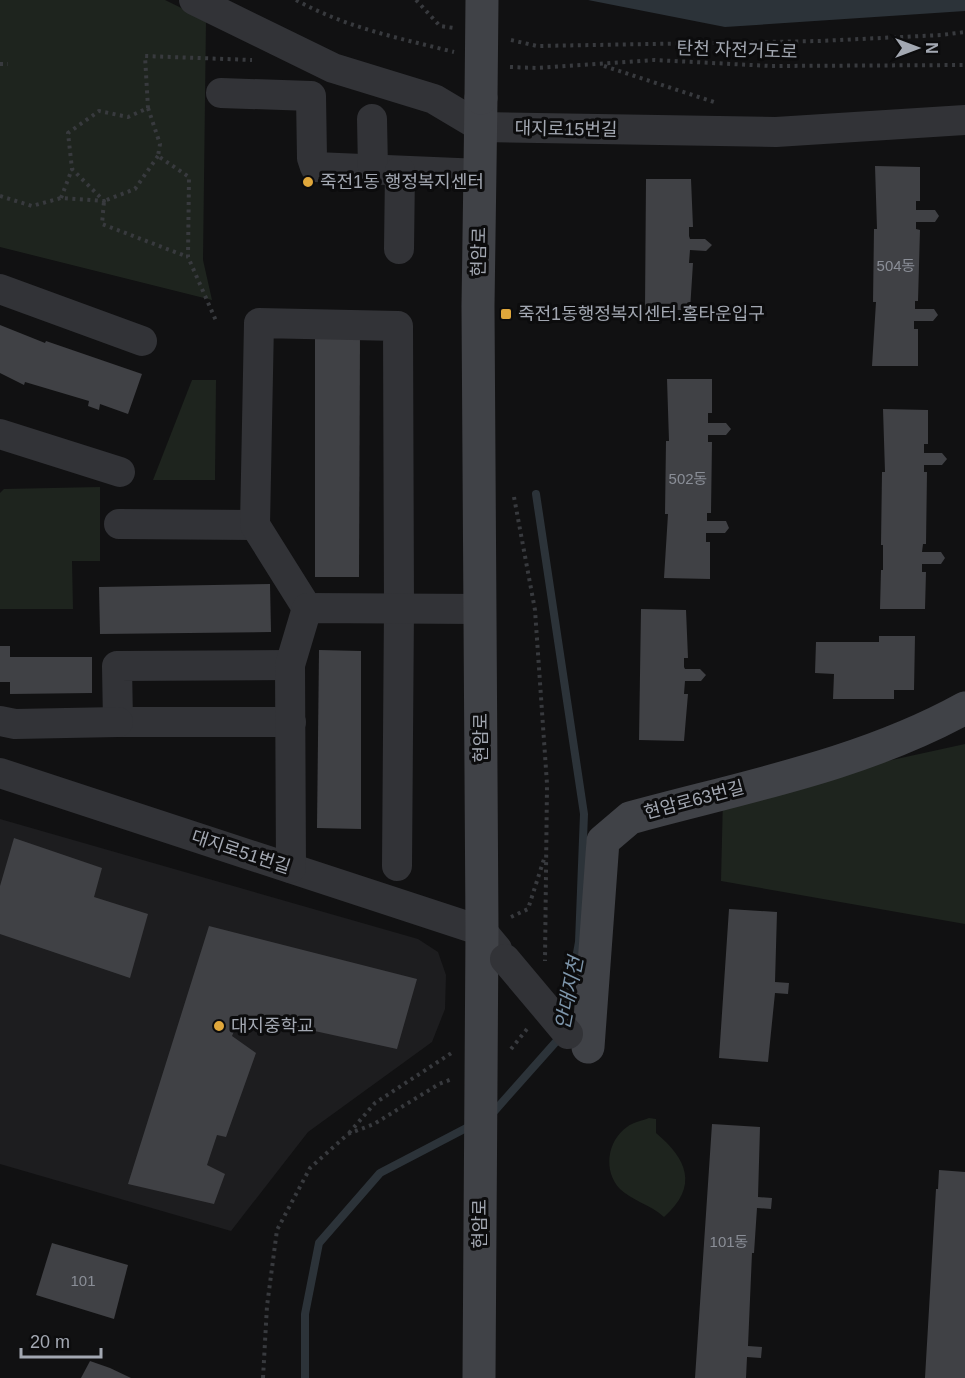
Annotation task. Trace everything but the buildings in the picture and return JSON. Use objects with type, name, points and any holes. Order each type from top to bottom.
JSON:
[{"type":"street","name":"대지로15번길","points":[[194,0],[333,68],[481,113],[776,132],[965,120]]},
{"type":"street","name":"현암로","points":[[479,1378],[479,1070],[482,931],[478,306],[482,0]]},
{"type":"street","points":[[220,93],[311,96],[312,158],[315,167],[481,174]]},
{"type":"street","points":[[372,119],[387,170],[399,249]]},
{"type":"street","points":[[0,289],[142,341]]},
{"type":"street","points":[[291,868],[290,665],[307,608],[255,525],[260,324],[398,326],[397,866]]},
{"type":"street","points":[[0,434],[120,471]]},
{"type":"street","points":[[119,524],[255,525]]},
{"type":"street","points":[[307,608],[480,609]]},
{"type":"street","points":[[118,722],[117,666],[290,665]]},
{"type":"street","name":"현암로63번길","points":[[578,1041],[603,841],[630,818],[855,756],[932,726],[965,708]]},
{"type":"street","points":[[0,721],[15,724],[291,722]]},
{"type":"street","name":"대지로51번길","points":[[0,773],[482,931]]},
{"type":"street","name":"현암로63번길","points":[[482,931],[578,1041]]},
{"type":"path","points":[[296,0],[316,11],[385,37],[452,51]]},
{"type":"path","points":[[416,0],[440,26],[457,29]]},
{"type":"path","points":[[511,40],[537,46],[761,42],[930,36],[965,32]]},
{"type":"path","points":[[0,196],[32,206],[61,198],[104,201],[135,189],[158,156],[160,144],[148,108],[145,56],[260,60],[265,94]]},
{"type":"path","name":"탄천 자전거도로","points":[[508,67],[600,65],[654,60],[771,66],[965,65]]},
{"type":"path","points":[[0,64],[8,64]]},
{"type":"path","points":[[600,65],[724,105]]},
{"type":"path","points":[[61,198],[72,169],[68,133],[99,111],[128,117],[148,108]]},
{"type":"path","points":[[158,156],[189,177],[188,257],[217,323]]},
{"type":"path","points":[[72,169],[104,201],[102,224],[188,257]]},
{"type":"path","points":[[482,931],[528,909],[545,856]]},
{"type":"path","points":[[348,1134],[375,1103],[426,1068],[480,1037]]},
{"type":"shaded area","points":[[0,0],[165,0],[206,20],[203,260],[212,300],[0,247]]},
{"type":"shaded area","points":[[588,0],[965,0],[965,11],[725,27]]},
{"type":"shaded area","points":[[192,380],[216,380],[215,480],[153,480]]},
{"type":"shaded area","points":[[100,487],[100,561],[72,561],[73,609],[0,609],[0,493],[4,489]]},
{"type":"shaded area","points":[[965,744],[965,924],[721,881],[723,797]]},
{"type":"shaded area","name":"대지중학교","points":[[0,819],[418,939],[438,952],[446,975],[445,1009],[432,1042],[308,1132],[231,1231],[0,1164]]},
{"type":"shaded area","points":[[649,1118],[656,1119],[656,1133],[675,1153],[685,1173],[682,1194],[675,1206],[664,1217],[620,1189],[611,1174],[609,1165],[612,1148],[620,1133],[632,1124]]},
{"type":"waterway","name":"안대지천","points":[[536,494],[584,814],[579,942],[565,1019]]},
{"type":"waterway","name":"안대지천","points":[[491,1115],[562,1035]]},
{"type":"waterway","name":"안대지천","points":[[305,1378],[305,1314],[319,1243],[380,1173],[474,1124]]},
{"type":"place","name":"죽전1동 행정복지센터","points":[[308,182]]},
{"type":"place","name":"죽전1동행정복지센터.홈타운입구","points":[[506,314]]},
{"type":"place","name":"대지중학교","points":[[219,1026]]}]
